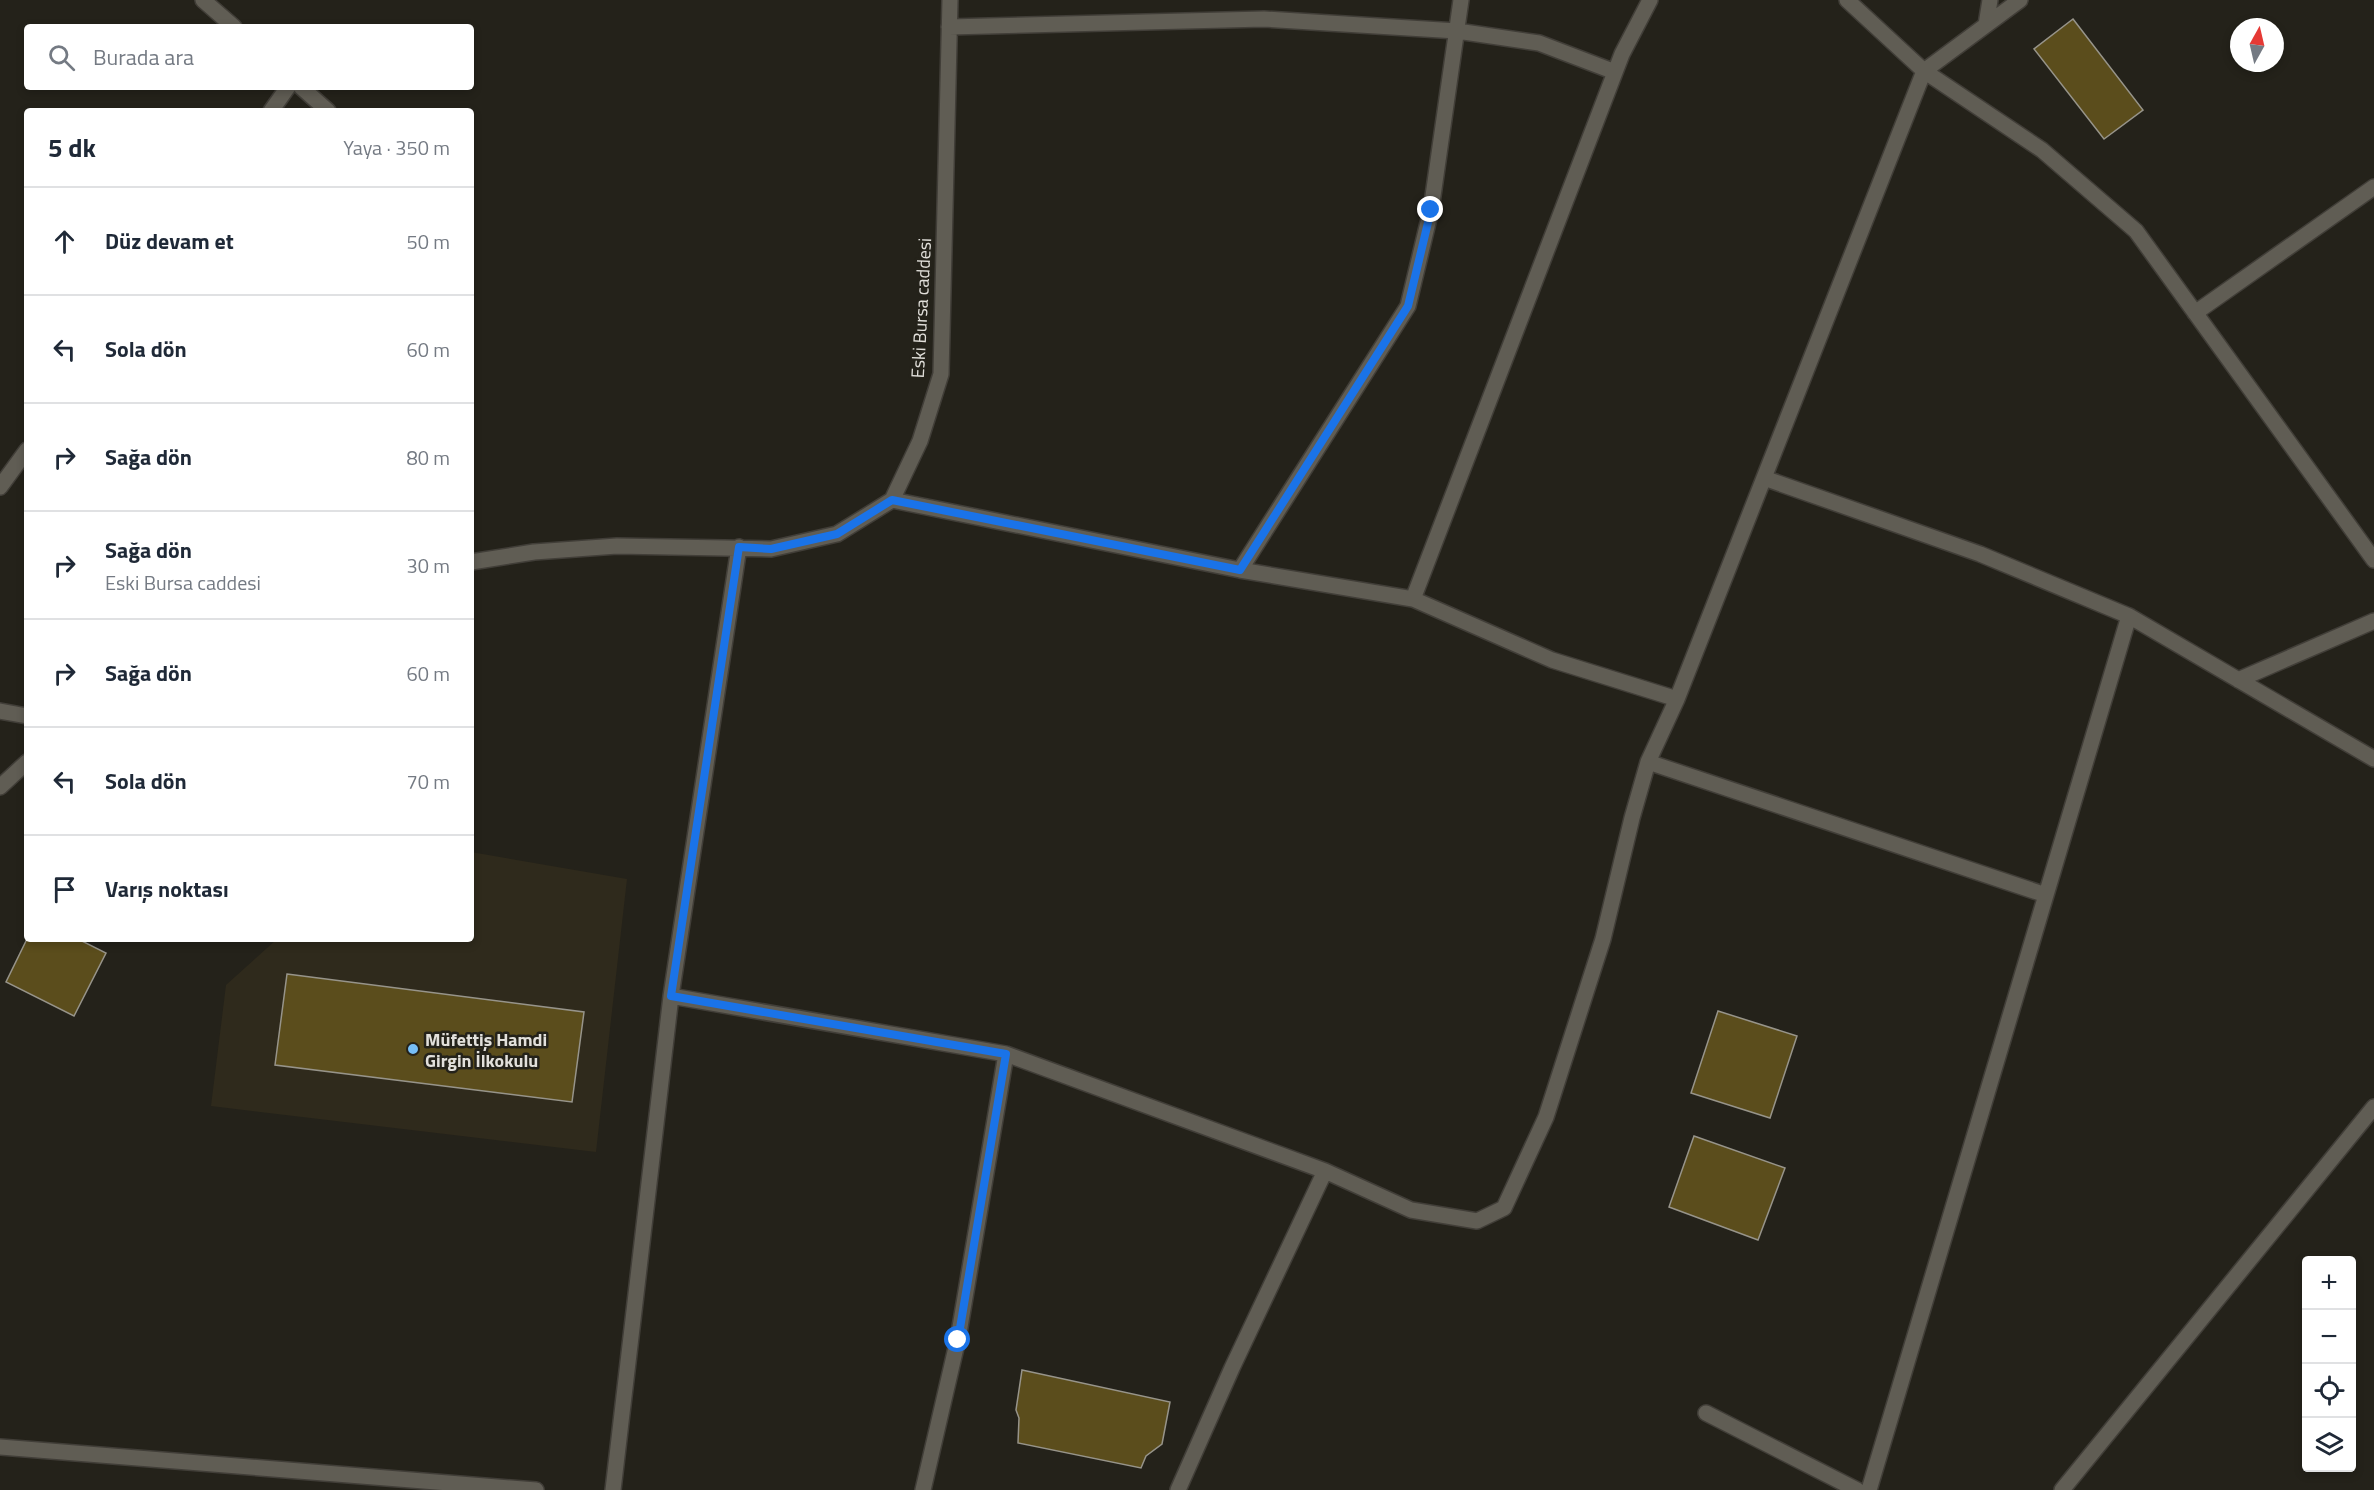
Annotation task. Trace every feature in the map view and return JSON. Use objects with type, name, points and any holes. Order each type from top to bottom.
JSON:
[{"type":"street","points":[[203,0],[231,24]]},
{"type":"street","name":"Eski Bursa caddesi","points":[[892,500],[920,441],[941,374],[950,0]]},
{"type":"street","points":[[1240,570],[1408,306],[1431,210],[1461,0]]},
{"type":"street","points":[[1413,599],[1615,72],[1650,0]]},
{"type":"street","points":[[1847,0],[1924,71],[2042,150],[2136,231],[2374,560]]},
{"type":"street","points":[[1986,25],[1990,0]]},
{"type":"street","points":[[671,996],[1006,1054],[1325,1171],[1411,1210],[1477,1221],[1504,1208],[1546,1117],[1603,939],[1648,762],[1677,699],[1924,71],[2020,0]]},
{"type":"street","points":[[949,27],[1264,19],[1457,31],[1539,43],[1615,72]]},
{"type":"street","points":[[273,108],[286,90]]},
{"type":"street","points":[[304,90],[325,108]]},
{"type":"street","points":[[2195,313],[2374,187]]},
{"type":"street","points":[[0,487],[24,454]]},
{"type":"street","points":[[1764,478],[1980,554],[2129,616],[2374,759]]},
{"type":"street","points":[[474,562],[534,552],[617,546],[771,549],[837,534],[892,500],[1240,570],[1413,599],[1552,660],[1677,699]]},
{"type":"street","points":[[613,1490],[671,996],[739,547]]},
{"type":"street","points":[[1869,1490],[2129,616]]},
{"type":"street","points":[[2238,680],[2374,621]]},
{"type":"street","points":[[0,711],[24,715]]},
{"type":"street","points":[[1648,762],[2046,895]]},
{"type":"street","points":[[0,787],[24,764]]},
{"type":"street","points":[[923,1490],[958,1340],[1006,1054]]},
{"type":"street","points":[[2062,1490],[2374,1107]]},
{"type":"street","points":[[1178,1490],[1232,1368],[1325,1171]]},
{"type":"street","points":[[1706,1413],[1857,1490]]},
{"type":"street","points":[[0,1447],[536,1490]]},
{"type":"shaded area","name":"Müfettiş Hamdi Girgin İlkokulu","points":[[474,853],[627,879],[596,1152],[211,1106],[226,985],[274,942],[474,942]]},
{"type":"building","points":[[2073,19],[2143,110],[2104,139],[2034,49]]},
{"type":"building","points":[[26,942],[84,942],[106,953],[74,1016],[6,982]]},
{"type":"building","points":[[287,974],[584,1012],[572,1102],[275,1065]]},
{"type":"building","points":[[1718,1011],[1797,1036],[1770,1118],[1691,1093]]},
{"type":"building","points":[[1694,1136],[1785,1168],[1758,1240],[1669,1207]]},
{"type":"building","points":[[1022,1370],[1170,1402],[1162,1444],[1146,1456],[1141,1468],[1018,1443],[1019,1418],[1016,1410]]},
{"type":"place","name":"Müfettiş Hamdi Girgin İlkokulu","points":[[413,1049]]},
{"type":"route","points":[[958,1340],[1006,1054],[671,996],[739,547],[771,549],[837,534],[892,500],[1240,570],[1408,306],[1431,210]]}]
